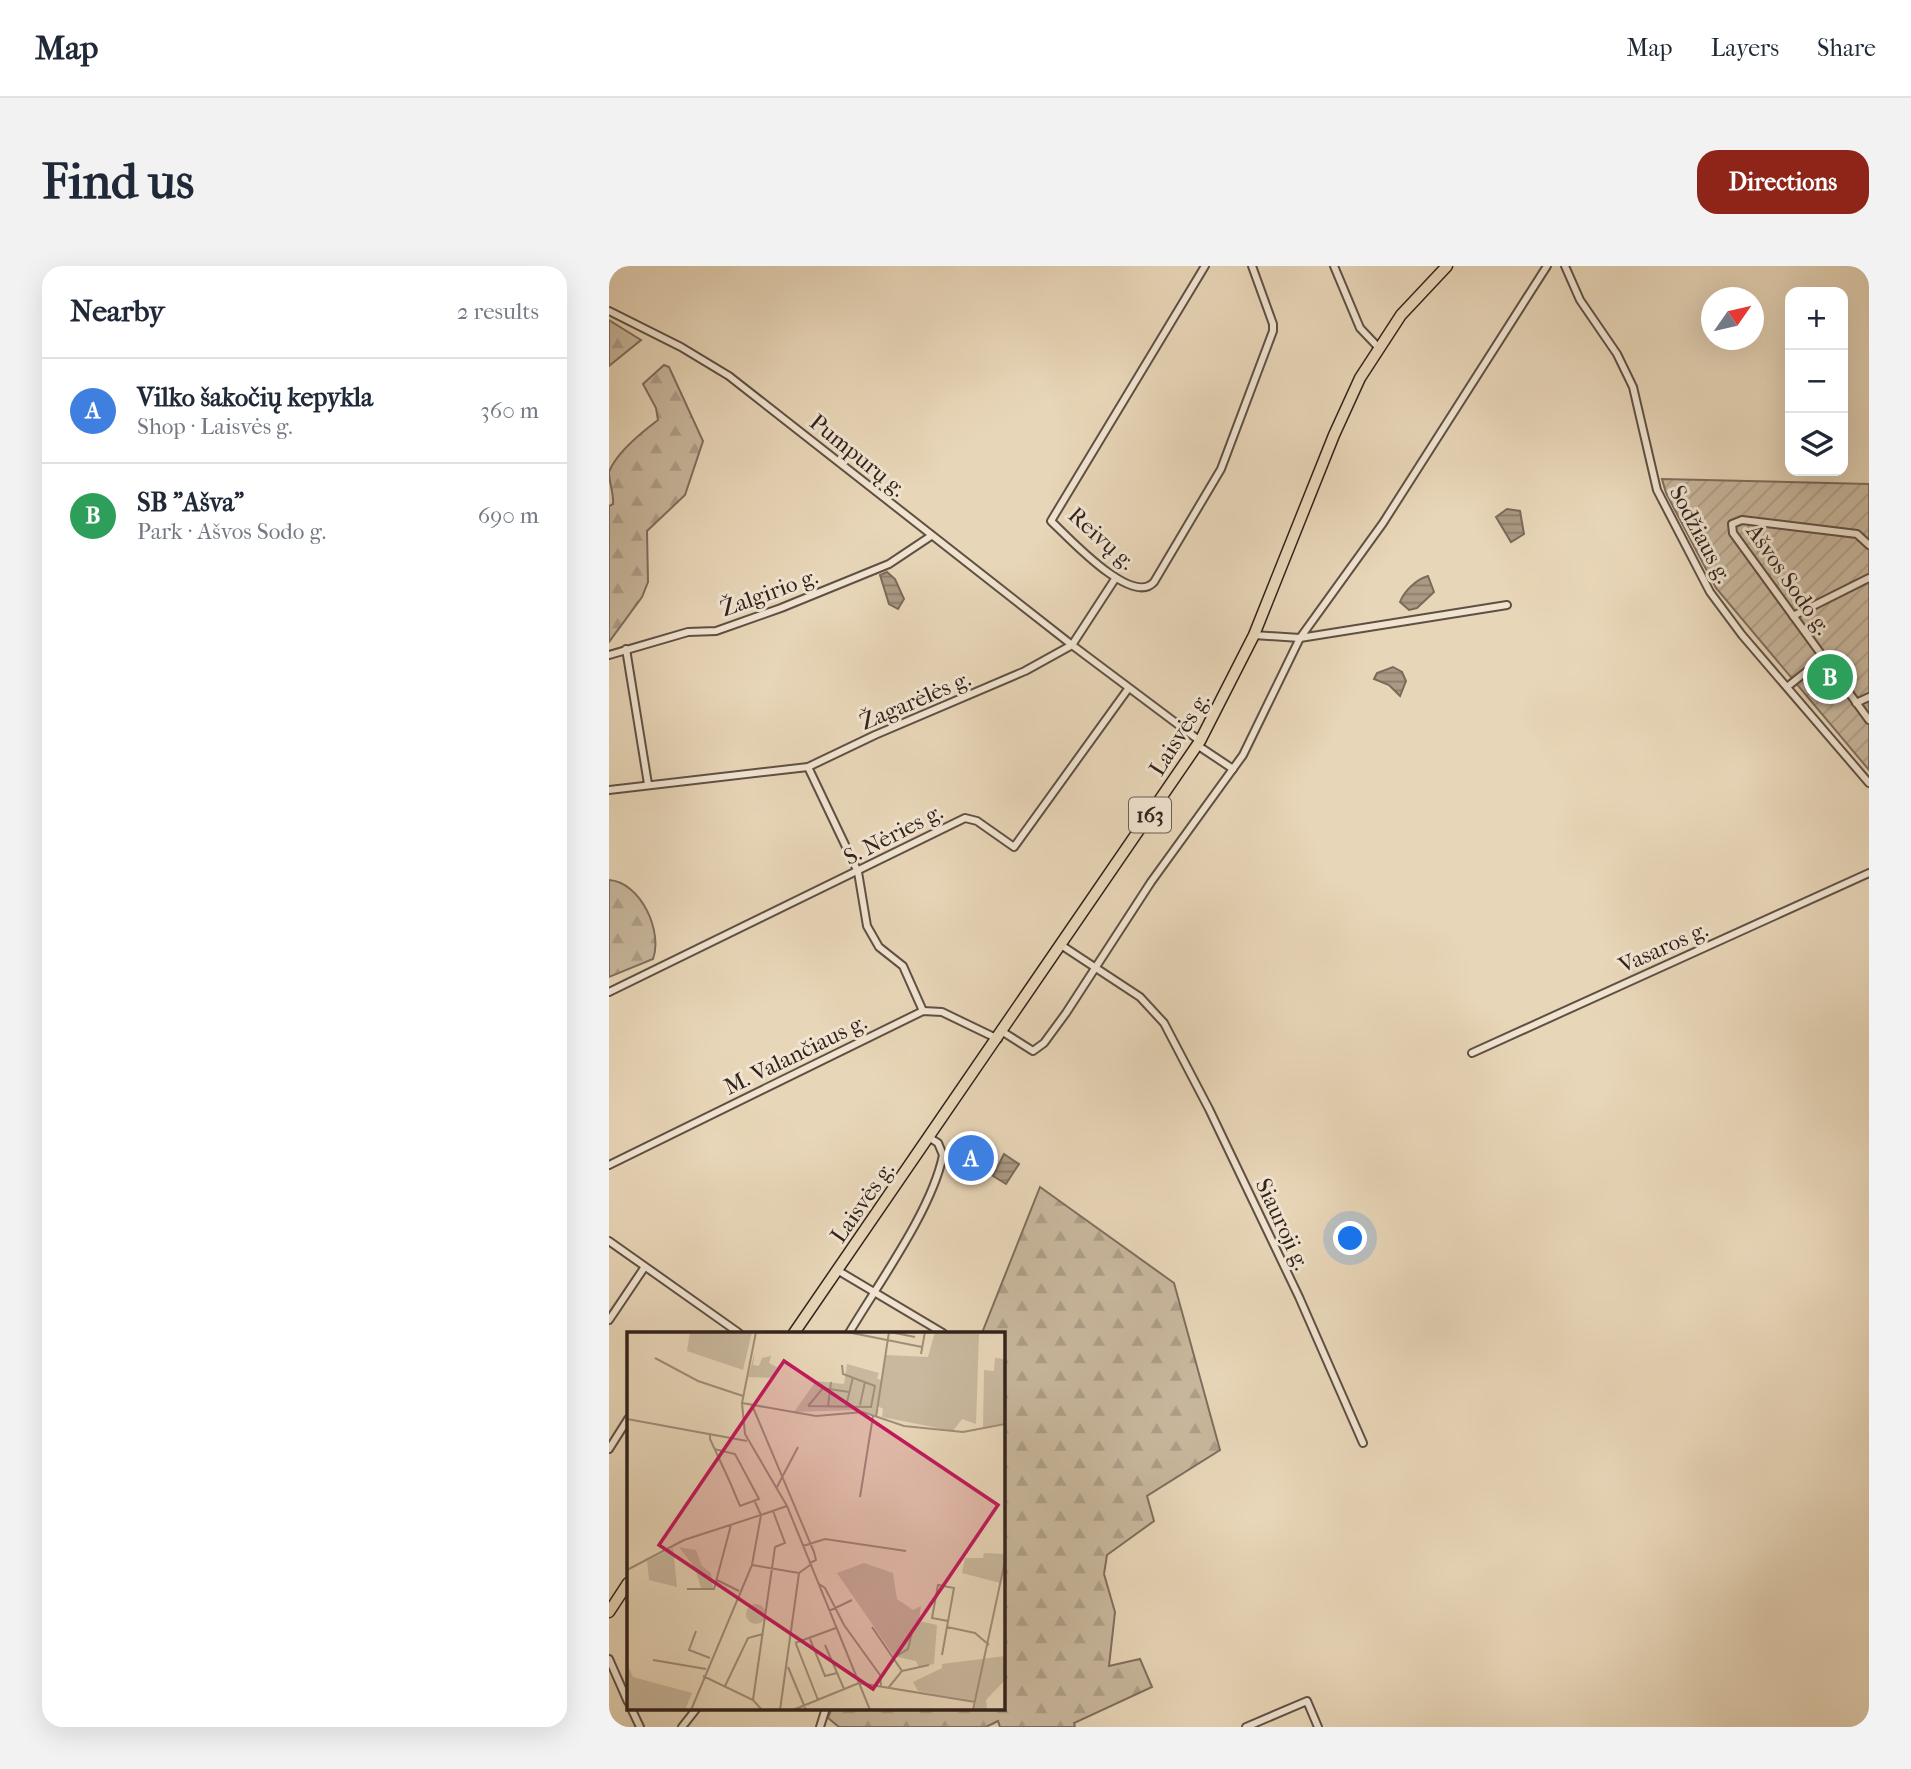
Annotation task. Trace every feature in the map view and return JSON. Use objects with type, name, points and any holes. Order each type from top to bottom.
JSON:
[{"type":"main road","name":"Laisvės g.","points":[[795,1332],[1198,743],[1254,635],[1334,435],[1378,347],[1401,314],[1447,266]]},
{"type":"main road","points":[[609,1612],[627,1585]]},
{"type":"street","name":"Reivų g.","points":[[1205,266],[1051,521],[1115,579],[1139,589],[1149,587],[1221,469],[1273,331],[1273,324],[1252,266]]},
{"type":"street","points":[[1334,266],[1360,328],[1378,347]]},
{"type":"street","points":[[809,767],[858,873],[867,926],[879,947],[903,966],[923,1011],[942,1012],[1000,1035],[1029,1050],[1037,1050],[1151,882],[1233,769],[1267,711],[1300,638],[1383,523],[1547,266]]},
{"type":"street","name":"Sodžiaus g.","points":[[1565,266],[1580,300],[1616,354],[1633,387],[1657,490],[1710,592],[1869,783]]},
{"type":"street","name":"Pumpurų g.","points":[[609,311],[681,347],[729,376],[1072,645]]},
{"type":"street","name":"Ašvos Sodo g.","points":[[1869,545],[1857,534],[1742,520],[1732,524],[1733,533],[1822,659],[1869,720]]},
{"type":"street","name":"Žalgirio g.","points":[[609,655],[688,632],[716,631],[781,608],[889,564],[932,537]]},
{"type":"street","points":[[1793,616],[1869,578]]},
{"type":"street","points":[[1115,579],[1072,645],[1233,769]]},
{"type":"street","points":[[1254,635],[1300,638],[1507,605]]},
{"type":"street","name":"Žagarėlės g.","points":[[609,790],[647,783],[809,767],[875,734],[996,685],[1072,645]]},
{"type":"street","points":[[626,649],[647,783]]},
{"type":"street","points":[[1787,687],[1822,659]]},
{"type":"street","name":"S. Nėries g.","points":[[609,992],[858,873],[965,818],[977,821],[1014,847],[1128,689]]},
{"type":"street","points":[[1856,703],[1869,697]]},
{"type":"street","name":"Vasaros g.","points":[[1472,1053],[1869,873]]},
{"type":"street","name":"Siauroji g.","points":[[1061,945],[1140,997],[1164,1023],[1209,1109],[1293,1285],[1363,1443]]},
{"type":"street","name":"M. Valančiaus g.","points":[[609,1165],[923,1011]]},
{"type":"street","points":[[850,1332],[908,1237],[941,1162],[941,1148],[930,1138]]},
{"type":"street","points":[[609,1241],[738,1332]]},
{"type":"street","points":[[609,1320],[644,1268]]},
{"type":"street","points":[[838,1270],[941,1332]]},
{"type":"street","points":[[609,1449],[627,1421]]},
{"type":"street","points":[[609,1659],[627,1700]]},
{"type":"street","points":[[1246,1727],[1307,1701],[1318,1727]]},
{"type":"street","points":[[632,1710],[640,1727]]},
{"type":"street","points":[[682,1727],[695,1710]]},
{"type":"street","points":[[821,1724],[831,1727]]},
{"type":"green space","points":[[609,320],[641,340],[609,366]]},
{"type":"green space","points":[[664,365],[669,367],[703,441],[685,495],[647,531],[648,582],[642,597],[609,642],[609,506],[613,504],[613,500],[609,472],[623,450],[658,420],[656,408],[643,384]]},
{"type":"green space","points":[[1662,479],[1869,484],[1869,770],[1716,588],[1666,493]]},
{"type":"green space","points":[[609,880],[631,889],[640,899],[652,923],[655,948],[653,959],[609,977]]},
{"type":"green space","points":[[1040,1187],[1174,1283],[1220,1450],[1147,1496],[1154,1521],[1107,1555],[1104,1574],[1115,1612],[1109,1666],[1140,1659],[1152,1687],[1074,1723],[1075,1727],[1000,1727],[998,1721],[986,1727],[839,1727],[828,1718],[831,1710],[1005,1710],[1005,1332],[982,1332]]},
{"type":"shaded area","points":[[1507,509],[1520,511],[1524,534],[1511,542],[1496,517]]},
{"type":"shaded area","points":[[887,572],[895,579],[904,599],[898,609],[889,604],[880,575]]},
{"type":"shaded area","points":[[1428,576],[1434,592],[1417,608],[1409,610],[1400,602],[1402,598],[1415,583]]},
{"type":"shaded area","points":[[1393,667],[1402,672],[1406,681],[1400,696],[1389,685],[1374,679],[1377,673]]},
{"type":"shaded area","points":[[1004,1154],[1019,1164],[1006,1184],[993,1176]]},
{"type":"place","name":"SB \"Ašva\"","points":[[1830,677]]},
{"type":"place","name":"Vilko šakočių kepykla","points":[[971,1158]]}]
